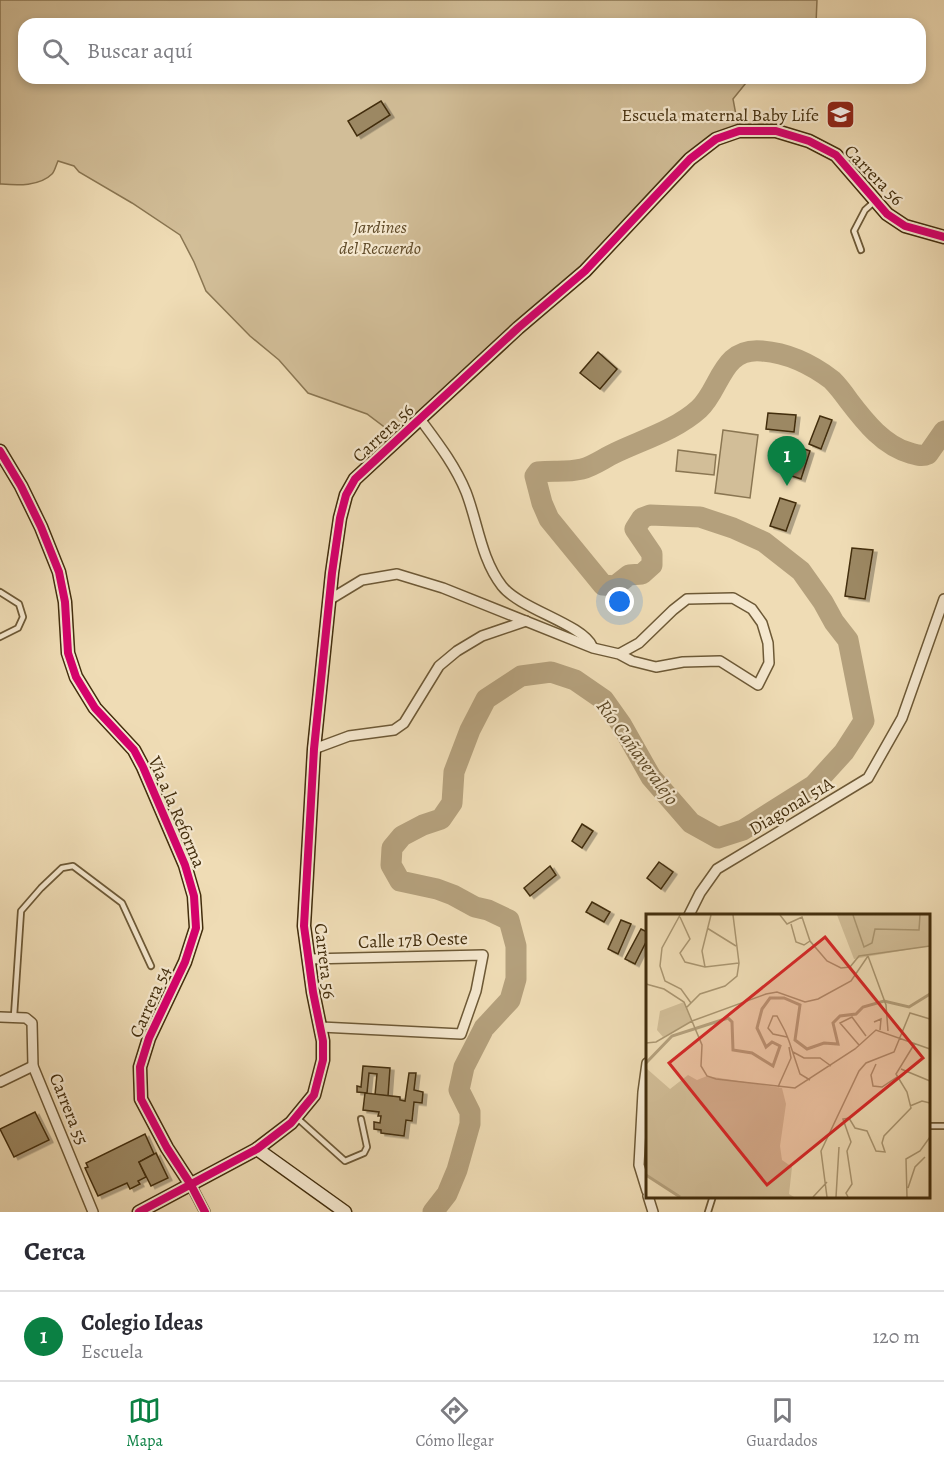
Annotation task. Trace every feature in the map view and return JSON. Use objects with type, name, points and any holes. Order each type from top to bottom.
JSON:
[{"type":"street","name":"Carrera 56","points":[[139,1212],[257,1149],[293,1120],[314,1095],[323,1060],[323,1041],[304,926],[314,748],[340,518],[346,495],[355,479],[518,328],[585,271],[690,159],[716,139],[739,131],[776,131],[809,141],[836,155],[887,214],[905,225],[944,237]]},
{"type":"street","points":[[420,419],[449,459],[466,492],[480,541],[494,574],[504,588],[520,600],[579,632],[590,641],[593,648]]},
{"type":"street","name":"Vía a la Reforma","points":[[0,451],[21,486],[41,527],[59,572],[65,602],[68,653],[76,677],[95,708],[134,750],[185,865],[194,897]]},
{"type":"street","points":[[330,600],[362,580],[397,574],[443,588],[593,648],[656,667],[683,662],[720,661],[758,685],[769,663],[768,643],[762,623],[752,609],[733,598],[687,599],[639,643],[619,654]]},
{"type":"street","name":"Diagonal 51A","points":[[690,914],[700,893],[717,869],[868,778],[902,718],[944,599]]},
{"type":"street","points":[[314,748],[349,736],[394,730],[404,723],[439,666],[457,651],[482,636],[526,621]]},
{"type":"street","name":"Carrera 54","points":[[194,897],[196,928],[185,962],[149,1038],[140,1067],[141,1099],[205,1212]]},
{"type":"street","name":"Calle 17B Oeste","points":[[308,959],[483,955],[476,991],[461,1034],[321,1027]]},
{"type":"street","points":[[0,1017],[15,1016]]},
{"type":"street","name":"Carrera 55","points":[[15,1016],[26,1018],[32,1023],[33,1066],[93,1212]]},
{"type":"street","points":[[0,1082],[33,1066]]},
{"type":"street","points":[[646,1070],[639,1165],[646,1188]]},
{"type":"street","points":[[257,1149],[345,1212]]},
{"type":"street","points":[[648,1197],[653,1212]]},
{"type":"lane","points":[[861,250],[854,231],[866,210],[875,201]]},
{"type":"lane","points":[[0,592],[19,604],[23,617],[18,628],[0,637]]},
{"type":"lane","points":[[15,1016],[21,911],[62,868],[73,866],[122,903],[151,966]]},
{"type":"lane","points":[[293,1120],[345,1161],[364,1153],[367,1147],[361,1119]]},
{"type":"lane","points":[[708,1212],[713,1197]]},
{"type":"green space","name":"Jardines del Recuerdo","points":[[0,0],[817,0],[816,18],[18,18],[18,84],[745,84],[733,99],[739,131],[716,139],[637,217],[399,438],[367,414],[308,393],[279,360],[250,336],[206,291],[180,235],[79,172],[74,166],[58,161],[52,174],[41,181],[27,184],[0,184]]},
{"type":"green space","points":[[723,430],[758,435],[750,498],[715,493]]},
{"type":"green space","points":[[678,450],[716,455],[714,475],[676,471]]},
{"type":"building","points":[[381,101],[390,115],[357,136],[348,121]]},
{"type":"building","points":[[598,352],[617,369],[600,389],[580,373]]},
{"type":"building","points":[[768,413],[796,415],[794,432],[766,429]]},
{"type":"building","points":[[820,416],[832,420],[821,449],[809,444]]},
{"type":"building","points":[[796,446],[810,451],[801,479],[786,474]]},
{"type":"building","points":[[780,498],[796,503],[786,531],[770,526]]},
{"type":"building","points":[[852,548],[873,550],[865,599],[845,596]]},
{"type":"building","points":[[582,824],[593,831],[582,848],[572,841]]},
{"type":"building","points":[[659,862],[673,872],[661,889],[647,878]]},
{"type":"building","points":[[550,866],[556,875],[530,896],[524,888]]},
{"type":"building","points":[[592,902],[610,912],[604,922],[586,912]]},
{"type":"building","points":[[621,920],[631,924],[618,954],[608,949]]},
{"type":"building","points":[[641,929],[646,932],[646,942],[635,964],[625,959]]},
{"type":"building","points":[[363,1066],[390,1068],[388,1096],[375,1095],[377,1074],[369,1073],[367,1093],[357,1092],[357,1086],[361,1087]]},
{"type":"building","points":[[409,1073],[416,1073],[414,1090],[423,1092],[422,1103],[414,1102],[412,1121],[406,1120],[404,1136],[381,1133],[381,1130],[374,1129],[374,1122],[380,1123],[379,1112],[363,1110],[365,1093],[400,1097],[400,1100],[405,1101]]},
{"type":"building","points":[[35,1112],[49,1140],[14,1157],[0,1129]]},
{"type":"building","points":[[145,1134],[154,1154],[139,1162],[146,1177],[138,1181],[140,1184],[130,1189],[127,1183],[98,1196],[85,1168],[88,1167],[86,1163]]},
{"type":"building","points":[[156,1153],[168,1178],[151,1186],[139,1162]]},
{"type":"waterway","name":"Río Cañaveralejo","points":[[433,1212],[447,1194],[457,1170],[470,1124],[470,1112],[459,1090],[464,1067],[484,1028],[510,1000],[516,979],[516,946],[509,920],[437,889],[400,881],[391,865],[392,848],[402,836],[441,819],[452,803],[454,772],[470,730],[486,699],[521,676],[551,672],[575,680],[604,700],[621,724],[651,777],[691,823],[718,838],[743,830],[814,785],[844,752],[864,721],[848,640],[801,571],[764,542],[700,517],[650,515],[642,518],[635,529],[652,554],[652,565],[642,574],[629,575],[615,586],[603,585],[549,519],[535,476],[538,472],[586,468],[680,423],[706,401],[730,362],[748,352],[772,352],[790,357],[824,374],[832,380],[883,439],[901,450],[919,455],[928,454],[944,431]]},
{"type":"cycle path","points":[[139,1212],[257,1149],[291,1123],[314,1095],[323,1060],[323,1041],[313,992],[304,926],[314,749],[340,518],[346,495],[355,479],[518,328],[585,271],[690,159],[716,139],[739,131],[776,131],[809,141],[836,155],[887,214],[905,226],[944,237]]},
{"type":"cycle path","points":[[0,451],[21,486],[41,527],[59,572],[65,602],[68,653],[76,677],[95,708],[134,750],[185,865],[194,896],[196,928],[185,962],[149,1038],[140,1067],[141,1099],[205,1212]]},
{"type":"place","name":"Escuela maternal Baby Life","points":[[840,115]]},
{"type":"place","name":"Colegio Ideas","points":[[787,486]]}]
